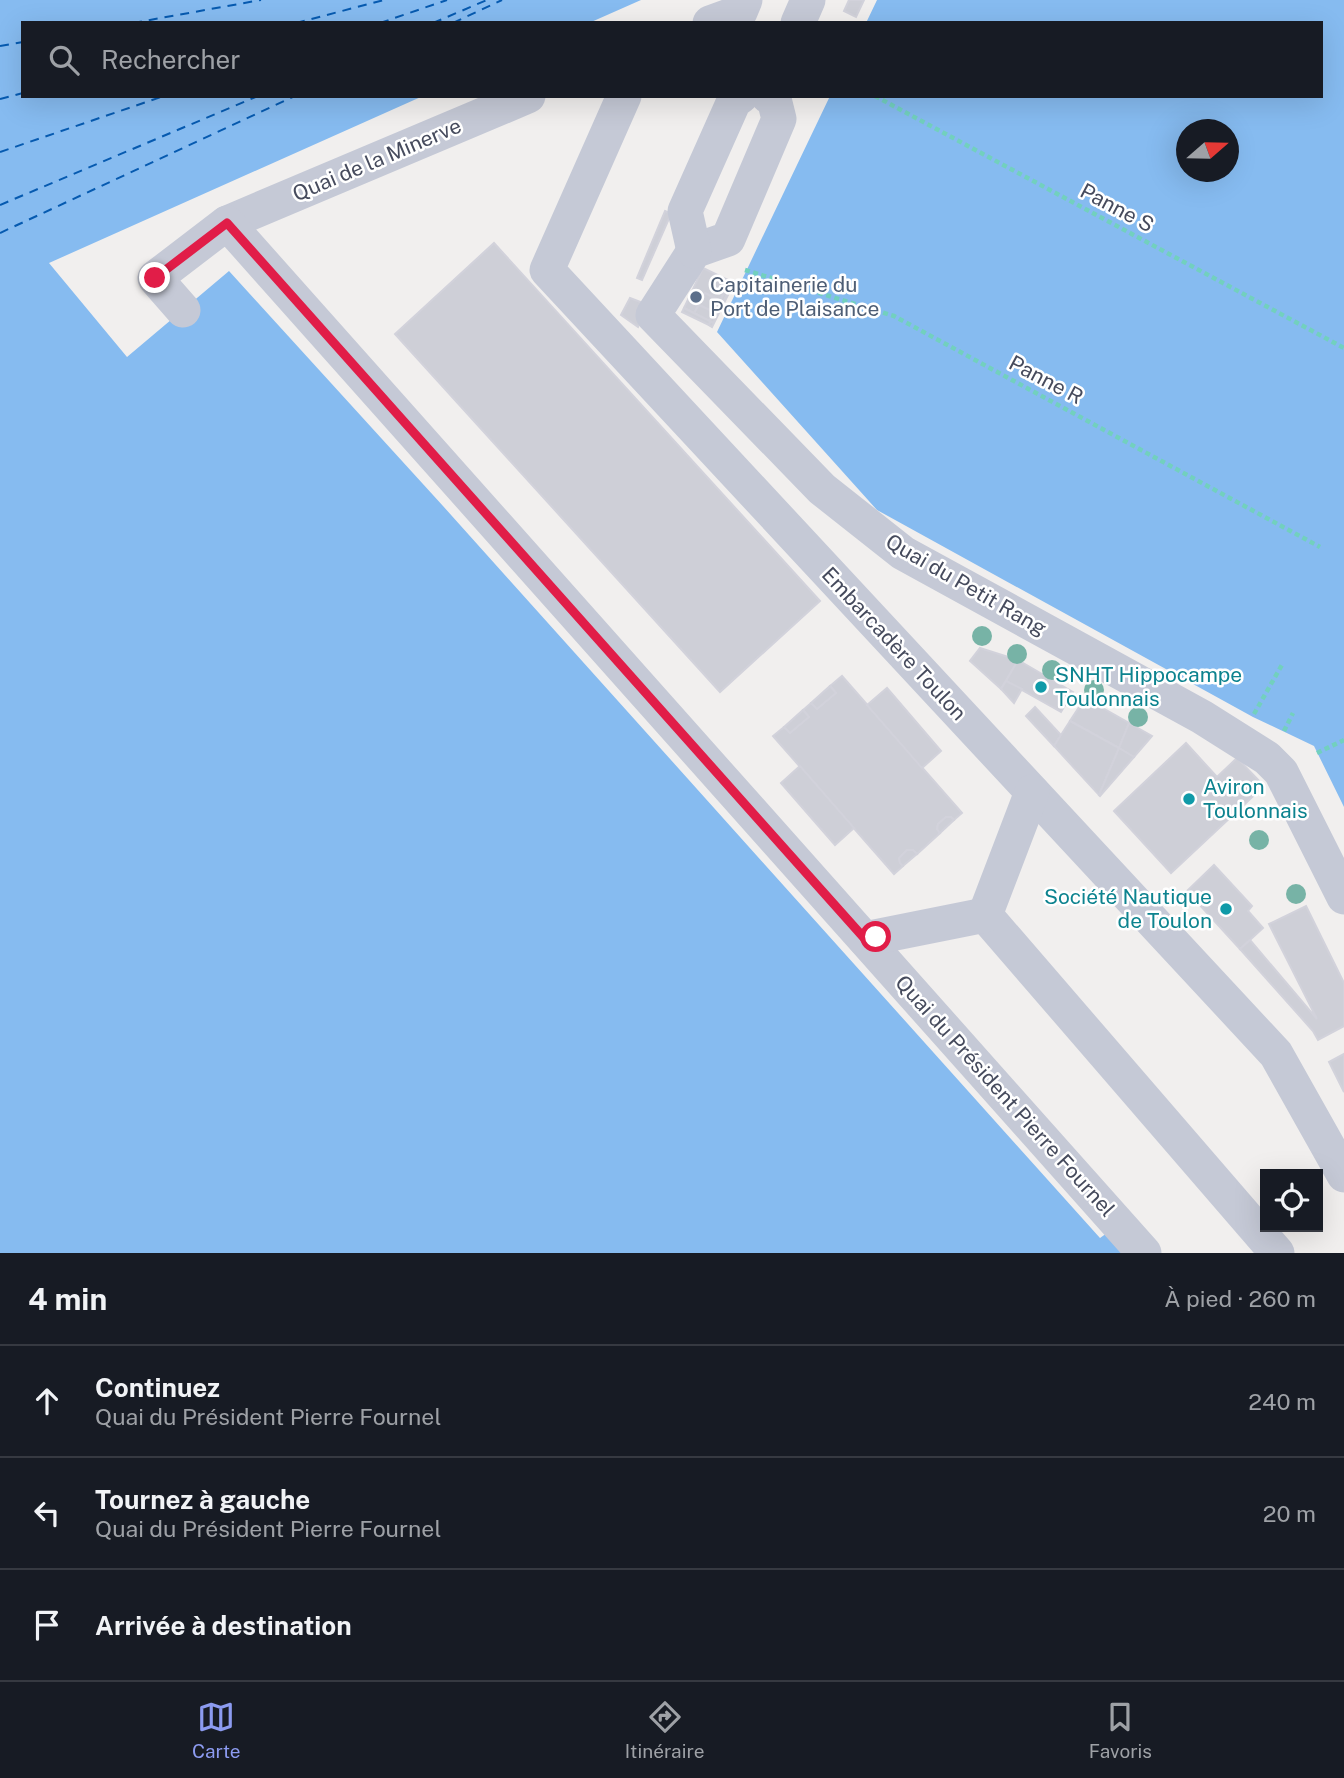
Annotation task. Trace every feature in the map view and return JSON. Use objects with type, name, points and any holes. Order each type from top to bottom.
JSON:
[{"type":"lane","points":[[715,21],[740,12],[745,0]]},
{"type":"lane","points":[[799,21],[808,0]]},
{"type":"lane","name":"Quai de la Minerve","points":[[227,223],[522,98]]},
{"type":"lane","name":"Embarcadère Toulon","points":[[623,98],[547,270],[1276,1055],[1344,1175]]},
{"type":"lane","points":[[738,98],[734,101],[685,211],[694,251],[728,239],[779,119],[772,98]]},
{"type":"lane","points":[[183,310],[155,278],[227,223]]},
{"type":"lane","name":"Quai du Président Pierre Fournel","points":[[227,223],[1144,1253]]},
{"type":"lane","name":"Quai du Petit Rang","points":[[694,251],[653,315],[822,489],[903,553],[1202,717],[1267,758],[1281,772],[1344,897]]},
{"type":"lane","points":[[985,915],[1032,792]]},
{"type":"lane","points":[[865,939],[985,915]]},
{"type":"lane","points":[[985,915],[1277,1253]]},
{"type":"path","name":"Panne S","points":[[879,98],[1344,348]]},
{"type":"path","name":"Panne R","points":[[745,270],[894,316],[1320,547]]},
{"type":"path","points":[[1253,717],[1283,663]]},
{"type":"path","points":[[1284,731],[1293,713]]},
{"type":"path","points":[[1317,754],[1344,740]]},
{"type":"water","points":[[0,0],[641,0],[594,21],[21,21],[21,98],[419,98],[49,263],[127,357],[229,271],[1100,1238],[1107,1233],[1125,1253],[0,1253]]},
{"type":"water","points":[[877,0],[1344,0],[1344,807],[1314,746],[1253,717],[877,510],[717,332],[829,98],[1323,98],[1323,21],[867,21]]},
{"type":"building","points":[[849,0],[864,0],[856,17],[844,11]]},
{"type":"building","points":[[665,211],[671,214],[642,280],[637,278]]},
{"type":"building","points":[[494,243],[820,601],[720,692],[395,334]]},
{"type":"building","name":"Capitainerie du Port de Plaisance","points":[[703,268],[730,281],[710,321],[719,300],[705,293],[694,313],[684,308]]},
{"type":"building","points":[[730,281],[733,282],[713,323],[710,321]]},
{"type":"building","points":[[733,282],[712,327],[709,325],[710,321],[713,323]]},
{"type":"building","points":[[705,293],[719,300],[714,312],[699,305]]},
{"type":"building","points":[[630,298],[646,304],[638,327],[621,315]]},
{"type":"building","points":[[699,305],[714,312],[709,321],[694,313]]},
{"type":"building","points":[[684,308],[710,321],[709,325],[682,312]]},
{"type":"building","points":[[980,648],[1018,660],[1001,689],[970,661]]},
{"type":"building","name":"SNHT Hippocampe Toulonnais","points":[[1018,660],[1073,692],[1061,712],[1006,681]]},
{"type":"building","points":[[842,676],[962,813],[954,820],[946,817],[938,824],[940,833],[917,854],[913,850],[907,850],[899,858],[903,866],[894,874],[773,736],[784,727],[790,733],[809,717],[803,710],[811,703],[817,709],[836,693],[830,686]]},
{"type":"building","points":[[1006,681],[1022,689],[1014,703],[1001,689]]},
{"type":"building","points":[[830,686],[836,693],[817,709],[811,703]]},
{"type":"building","points":[[887,688],[941,751],[922,768],[867,705]]},
{"type":"building","points":[[1085,698],[1129,723],[1119,748],[1070,721]]},
{"type":"building","points":[[1035,707],[1061,735],[1054,746],[1026,716]]},
{"type":"building","points":[[803,710],[809,717],[790,733],[784,727]]},
{"type":"building","points":[[1070,721],[1119,748],[1099,795],[1054,746]]},
{"type":"building","points":[[1129,723],[1152,736],[1134,757],[1119,748]]},
{"type":"building","name":"Aviron Toulonnais","points":[[1186,743],[1217,777],[1237,758],[1264,786],[1171,873],[1114,811]]},
{"type":"building","points":[[1119,748],[1134,757],[1100,796],[1099,795]]},
{"type":"building","points":[[800,766],[854,828],[835,845],[781,783]]},
{"type":"building","points":[[946,817],[954,820],[940,833],[938,824]]},
{"type":"building","points":[[907,850],[913,850],[917,854],[903,866],[899,858]]},
{"type":"building","name":"Société Nautique de Toulon","points":[[1214,865],[1252,906],[1248,911],[1263,928],[1240,949],[1187,891]]},
{"type":"building","points":[[1306,906],[1344,983],[1344,1026],[1318,1040],[1240,949],[1250,940],[1317,1019],[1269,924]]},
{"type":"building","points":[[1344,1054],[1344,1092],[1329,1062]]},
{"type":"ferry route","points":[[144,21],[261,0]]},
{"type":"ferry route","points":[[304,21],[384,0]]},
{"type":"ferry route","points":[[386,21],[447,0]]},
{"type":"ferry route","points":[[438,21],[487,0]]},
{"type":"ferry route","points":[[457,21],[502,0]]},
{"type":"ferry route","points":[[0,46],[21,42]]},
{"type":"ferry route","points":[[0,99],[21,94]]},
{"type":"ferry route","points":[[0,152],[158,98]]},
{"type":"ferry route","points":[[0,205],[253,98]]},
{"type":"ferry route","points":[[0,233],[291,98]]},
{"type":"place","name":"Capitainerie du Port de Plaisance","points":[[696,297]]},
{"type":"place","name":"SNHT Hippocampe Toulonnais","points":[[1041,687]]},
{"type":"place","name":"Aviron Toulonnais","points":[[1189,799]]},
{"type":"place","name":"Société Nautique de Toulon","points":[[1226,909]]},
{"type":"route","points":[[155,278],[227,223],[865,939],[876,937]]}]
